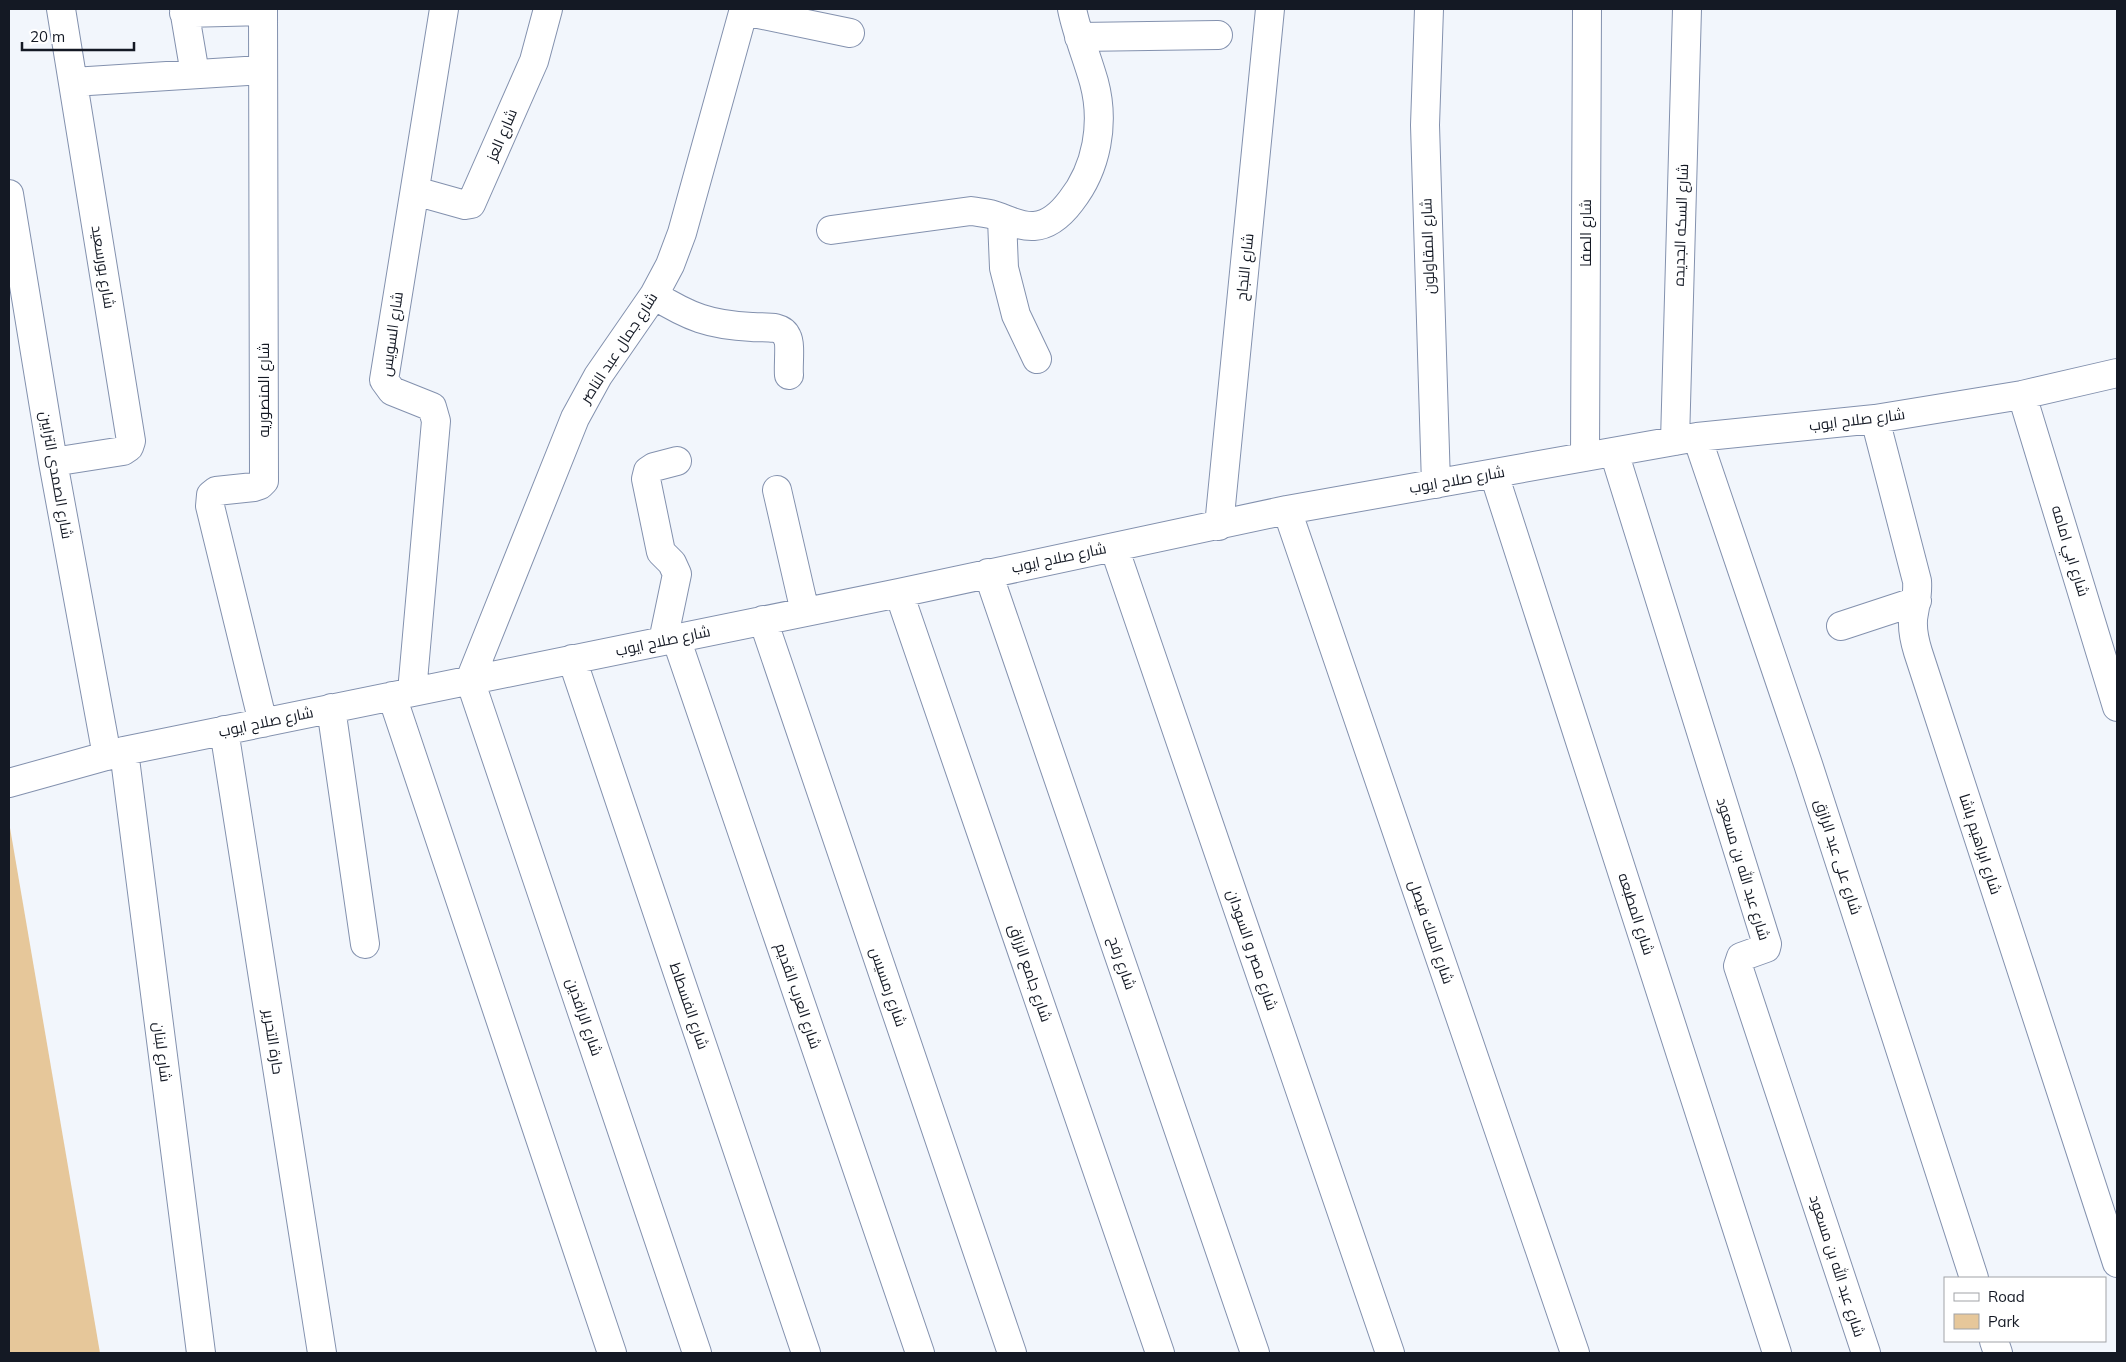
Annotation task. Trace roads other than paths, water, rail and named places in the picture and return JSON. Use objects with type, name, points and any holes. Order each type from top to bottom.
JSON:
[{"type":"street","name":"شارع بورسعيد","points":[[53,462],[123,451],[129,447],[131,441],[61,9]]},
{"type":"street","name":"شارع السويس","points":[[402,694],[436,421],[432,407],[392,391],[384,380],[444,9]]},
{"type":"street","name":"شارع العز","points":[[415,191],[465,206],[471,204],[534,61],[548,9]]},
{"type":"street","points":[[831,230],[972,211],[1022,226],[1036,226],[1048,222],[1066,208],[1080,189],[1090,169],[1097,140],[1100,110],[1094,82],[1072,9]]},
{"type":"street","name":"شارع النجاح","points":[[1219,526],[1270,9]]},
{"type":"street","name":"شارع المقاولون","points":[[1429,9],[1425,125],[1436,484]]},
{"type":"street","name":"شارع الصفا","points":[[1585,457],[1588,9]]},
{"type":"street","name":"شارع السكه الجديده","points":[[1686,439],[1687,9]]},
{"type":"street","points":[[195,74],[184,11],[263,10]]},
{"type":"street","name":"شارع المنصوريه","points":[[263,10],[264,481],[254,487],[216,491],[211,495],[210,506],[263,723]]},
{"type":"street","points":[[744,10],[850,32]]},
{"type":"street","name":"شارع جمال عبد الناصر","points":[[470,680],[575,418],[598,376],[654,295],[670,265],[682,232],[744,10]]},
{"type":"street","points":[[1079,37],[1218,35]]},
{"type":"street","points":[[73,82],[262,70]]},
{"type":"street","name":"شارع الصمدى الترابين","points":[[9,194],[53,462],[116,754]]},
{"type":"street","points":[[1002,219],[1004,268],[1016,315],[1037,359]]},
{"type":"street","points":[[654,295],[680,312],[707,322],[777,328],[783,331],[788,337],[789,375]]},
{"type":"street","name":"شارع صلاح ايوب","points":[[9,783],[116,754],[224,730],[899,593],[1288,510],[1686,439],[1876,419],[2116,378]]},
{"type":"street","name":"شارع ابي امامه","points":[[2022,395],[2117,707]]},
{"type":"street","name":"شارع ابراهيم باشا","points":[[1876,419],[1917,581],[1917,601],[1913,633],[1918,652],[2117,1263]]},
{"type":"street","name":"شارع على عبد الرازق","points":[[1686,439],[1808,764],[1974,1277]]},
{"type":"street","name":"شارع عبد الله بن مسعود","points":[[1614,452],[1767,944],[1766,948],[1741,957],[1738,966],[1866,1353]]},
{"type":"street","points":[[669,640],[677,574],[672,563],[661,552],[646,479],[648,471],[654,467],[677,461]]},
{"type":"street","name":"شارع المطبعه","points":[[1494,474],[1777,1353]]},
{"type":"street","points":[[777,490],[805,612]]},
{"type":"street","name":"شارع الملك فيصل","points":[[1288,510],[1574,1353]]},
{"type":"street","name":"شارع مصر و السودان","points":[[1114,547],[1390,1353]]},
{"type":"street","name":"شارع رفح","points":[[988,573],[1255,1353]]},
{"type":"street","name":"شارع جامع الرزاق","points":[[899,593],[1160,1353]]},
{"type":"street","points":[[1840,626],[1917,601]]},
{"type":"street","name":"شارع رمسيس","points":[[763,620],[1012,1353]]},
{"type":"street","name":"شارع العرب القديم","points":[[669,640],[920,1353]]},
{"type":"street","name":"شارع الفسطاط","points":[[572,660],[806,1353]]},
{"type":"street","name":"شارع الرافدين","points":[[470,680],[697,1353]]},
{"type":"street","points":[[402,694],[612,1353]]},
{"type":"street","points":[[331,708],[365,944]]},
{"type":"street","name":"حارة التحرير","points":[[224,730],[322,1353]]},
{"type":"street","name":"شارع لبنان","points":[[116,754],[201,1353]]}]
